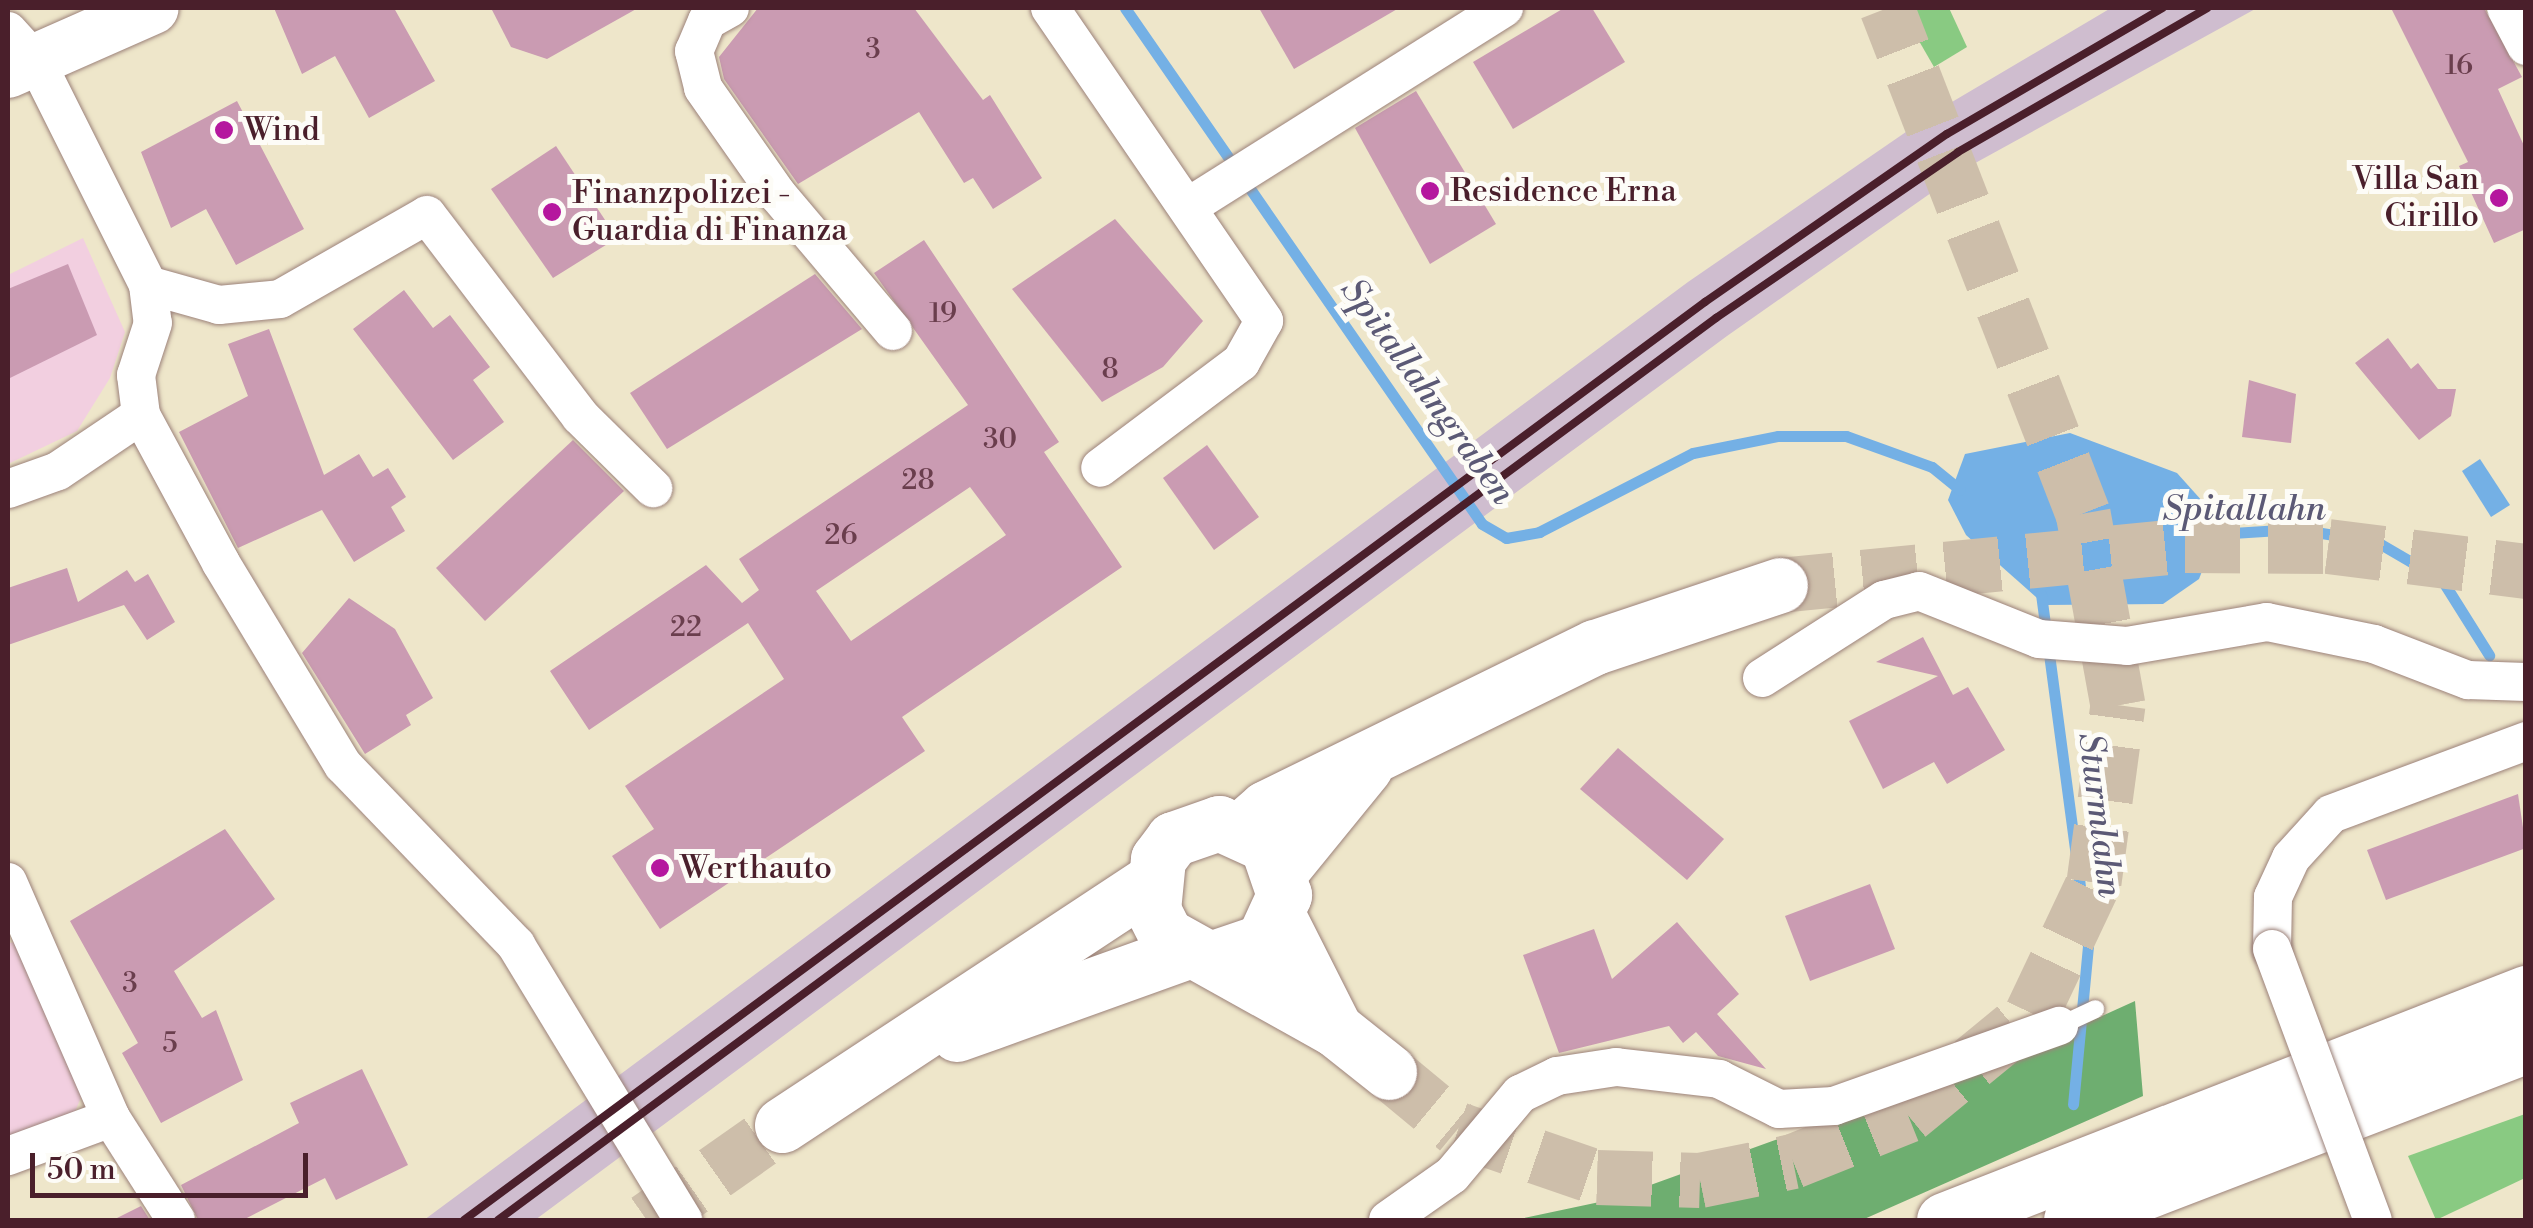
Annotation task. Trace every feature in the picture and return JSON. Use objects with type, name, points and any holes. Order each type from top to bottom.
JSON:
[{"type":"main road","points":[[17,55],[153,8]]},
{"type":"main road","points":[[1243,828],[1266,808],[1366,767],[1595,647],[1780,585]]},
{"type":"main road","points":[[880,1064],[1200,955],[1253,947],[1280,894],[1366,767]]},
{"type":"main road","points":[[1335,1029],[1280,894],[1243,828],[1219,823],[1184,833],[1158,859],[1151,882],[1159,922],[1200,955],[1335,1029],[1389,1072]]},
{"type":"main road","points":[[782,1125],[1151,882]]},
{"type":"main road","points":[[1944,1220],[2526,993]]},
{"type":"main road","points":[[2072,1220],[2526,1045]]},
{"type":"street","points":[[730,8],[707,21],[694,51],[703,88],[893,331]]},
{"type":"street","points":[[1050,8],[1250,289],[1264,321],[1258,345],[1100,468]]},
{"type":"street","points":[[1190,204],[1504,8]]},
{"type":"street","points":[[2506,8],[2526,46]]},
{"type":"street","points":[[17,55],[148,285],[153,324],[136,375],[141,416],[343,765],[516,945],[683,1220]]},
{"type":"street","points":[[148,285],[219,305],[280,299],[427,215],[580,416],[653,488]]},
{"type":"street","points":[[8,489],[58,471],[141,416]]},
{"type":"street","points":[[1762,678],[1884,600],[1919,591],[2050,640],[2127,646],[2267,622],[2374,644],[2468,680],[2526,682]]},
{"type":"street","points":[[2373,1220],[2272,950],[2279,884],[2330,814],[2526,741]]},
{"type":"street","points":[[8,882],[111,1118],[176,1220]]},
{"type":"street","points":[[1388,1220],[1452,1175],[1520,1094],[1557,1076],[1616,1067],[1719,1079],[1779,1109],[1834,1106],[2063,1024]]},
{"type":"street","points":[[8,1156],[111,1118]]},
{"type":"lane","points":[[2063,1024],[2095,1009]]},
{"type":"shaded area","points":[[2111,8],[2257,8],[1968,167],[1727,336],[535,1220],[424,1220],[1688,282],[1935,112]]},
{"type":"shaded area","points":[[83,238],[125,332],[110,378],[77,431],[8,464],[8,275]]},
{"type":"shaded area","points":[[18,942],[84,1090],[72,1119],[8,1141],[8,943]]},
{"type":"green space","points":[[1900,8],[1949,8],[1967,47],[1934,67]]},
{"type":"green space","points":[[2135,1001],[2143,1096],[1862,1220],[1515,1220],[1609,1200],[2038,1045]]},
{"type":"green space","points":[[2525,1114],[2525,1178],[2436,1220],[2408,1156]]},
{"type":"water","points":[[2070,433],[2177,473],[2221,522],[2199,579],[2163,604],[2045,605],[1966,535],[1948,500],[1965,454]]},
{"type":"water","points":[[2480,459],[2510,505],[2491,517],[2462,471]]},
{"type":"building","points":[[274,8],[394,8],[435,81],[369,118],[335,56],[302,74]]},
{"type":"building","points":[[491,8],[638,8],[547,59],[511,47]]},
{"type":"building","points":[[758,8],[914,8],[983,100],[990,95],[1042,178],[993,209],[973,178],[964,183],[919,112],[798,184],[724,79],[719,57]]},
{"type":"building","points":[[1259,8],[1399,8],[1294,69]]},
{"type":"building","name":"Residence Erna","points":[[1564,8],[1592,8],[1625,62],[1513,129],[1473,62]]},
{"type":"building","points":[[2391,8],[2484,8],[2522,77],[2498,89],[2526,150],[2526,229],[2494,243],[2459,166],[2468,162]]},
{"type":"building","name":"Residence Erna","points":[[1416,91],[1496,224],[1430,264],[1355,128]]},
{"type":"building","points":[[237,101],[304,229],[236,265],[206,209],[171,228],[141,152]]},
{"type":"building","points":[[556,146],[617,238],[553,278],[491,189]]},
{"type":"building","points":[[1115,219],[1203,321],[1163,367],[1102,402],[1012,289]]},
{"type":"building","points":[[924,240],[1059,442],[1044,452],[1122,567],[902,717],[925,751],[660,929],[612,856],[654,829],[625,786],[784,679],[748,623],[589,730],[550,671],[706,565],[742,603],[759,590],[739,559],[968,405],[874,273]],"holes":[[[970,487],[1006,535],[851,641],[816,591]]]},
{"type":"building","points":[[68,264],[97,335],[8,379],[8,289]]},
{"type":"building","points":[[815,274],[862,329],[667,449],[630,393]]},
{"type":"building","points":[[404,290],[433,328],[450,315],[490,367],[473,380],[504,422],[453,460],[353,329]]},
{"type":"building","points":[[269,329],[324,475],[359,454],[373,477],[388,468],[406,497],[391,507],[405,531],[354,562],[322,510],[238,548],[179,432],[248,396],[228,344]]},
{"type":"building","points":[[2388,338],[2411,369],[2418,363],[2438,389],[2456,389],[2451,416],[2419,440],[2355,363]]},
{"type":"building","points":[[2249,380],[2296,394],[2291,443],[2242,437]]},
{"type":"building","points":[[573,440],[624,491],[485,621],[436,568]]},
{"type":"building","points":[[1207,445],[1259,517],[1214,550],[1163,478]]},
{"type":"building","points":[[67,568],[78,602],[127,570],[135,582],[148,574],[175,622],[147,640],[124,605],[8,645],[8,588]]},
{"type":"building","points":[[349,598],[395,629],[433,698],[406,715],[411,725],[365,754],[302,653]]},
{"type":"building","points":[[1923,637],[1953,695],[1968,687],[2005,750],[1947,784],[1934,762],[1883,789],[1849,721],[1938,676],[1876,662]]},
{"type":"building","points":[[1618,748],[1724,839],[1687,880],[1580,789]]},
{"type":"building","points":[[2518,794],[2526,848],[2386,900],[2367,850]]},
{"type":"building","points":[[225,829],[275,899],[174,971],[202,1018],[216,1010],[243,1080],[161,1123],[122,1053],[138,1043],[70,921]]},
{"type":"building","points":[[1870,884],[1895,949],[1810,981],[1785,916]]},
{"type":"building","points":[[1677,922],[1739,994],[1717,1014],[1766,1069],[1718,1056],[1696,1032],[1683,1043],[1669,1026],[1559,1053],[1523,955],[1594,929],[1612,979]]},
{"type":"building","points":[[362,1069],[408,1165],[336,1200],[325,1178],[243,1220],[198,1220],[181,1185],[299,1123],[290,1103]]},
{"type":"building","points":[[141,1206],[150,1220],[113,1220]]},
{"type":"waterway","name":"Spitallahngraben","points":[[1125,8],[1482,524],[1506,538],[1539,532],[1693,453],[1778,436],[1846,436],[1932,467],[1960,490]]},
{"type":"waterway","name":"Spitallahn","points":[[2201,535],[2297,529],[2377,542],[2442,580],[2489,655]]},
{"type":"waterway","name":"Sturmlahn","points":[[2041,594],[2088,946],[2073,1104]]},
{"type":"tunnel","points":[[1389,1072],[1458,1129],[1597,1177],[1700,1180],[1793,1161],[1908,1115],[2032,1013],[2094,882],[2118,705],[2083,513],[1887,8]]},
{"type":"tunnel","points":[[1780,585],[2185,545],[2328,546],[2526,571]]},
{"type":"tunnel","points":[[647,1220],[782,1125]]},
{"type":"railway","points":[[464,1220],[1705,302],[1947,134],[2163,8]]},
{"type":"railway","points":[[498,1220],[1716,318],[1958,152],[2207,8]]},
{"type":"place","name":"Wind","points":[[224,130]]},
{"type":"place","name":"Residence Erna","points":[[1430,191]]},
{"type":"place","name":"Villa San Cirillo","points":[[2499,198]]},
{"type":"place","name":"Finanzpolizei - Guardia di Finanza","points":[[552,212]]},
{"type":"place","name":"Werthauto","points":[[660,868]]}]
